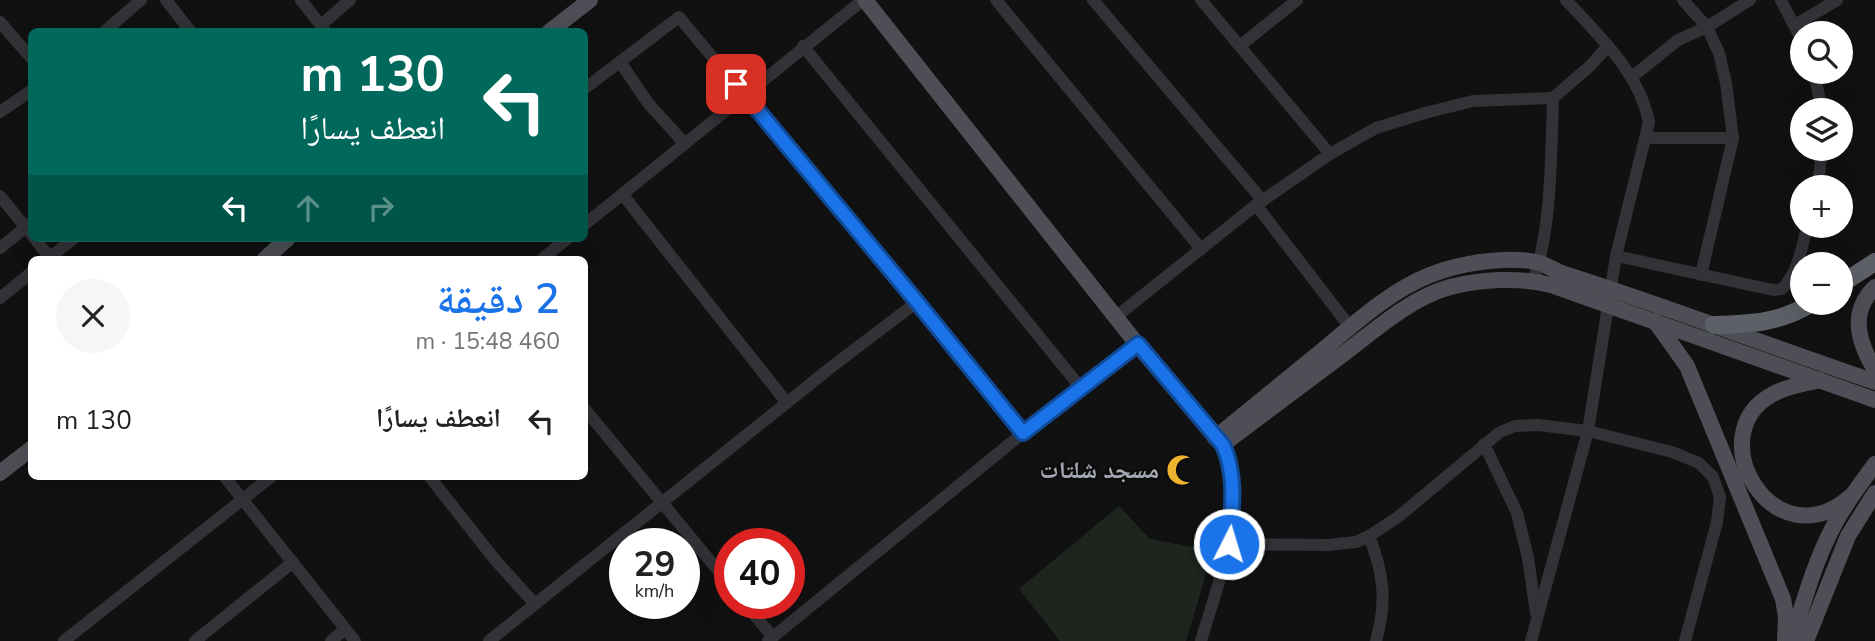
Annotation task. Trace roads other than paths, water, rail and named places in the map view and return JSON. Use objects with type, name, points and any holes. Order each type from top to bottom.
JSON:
[{"type":"highway","points":[[1853,276],[1875,262]]},
{"type":"highway","points":[[1714,325],[1752,324],[1778,320],[1790,314]]},
{"type":"main road","points":[[554,28],[590,0]]},
{"type":"main road","points":[[864,0],[1138,344],[1219,441]]},
{"type":"main road","points":[[268,256],[284,242]]},
{"type":"main road","points":[[1219,441],[1350,327],[1400,291],[1428,275],[1476,263],[1539,263],[1875,382]]},
{"type":"main road","points":[[1219,441],[1417,302],[1449,288],[1494,281],[1533,281],[1655,320],[1875,400]]},
{"type":"main road","points":[[1875,287],[1863,303],[1858,333],[1863,351],[1875,370]]},
{"type":"main road","points":[[1655,320],[1687,366],[1783,599],[1786,616],[1785,641]]},
{"type":"main road","points":[[1820,380],[1772,394],[1755,410],[1746,425],[1742,445],[1744,464],[1760,495],[1774,506],[1791,513],[1825,512],[1840,506],[1851,496]]},
{"type":"main road","points":[[0,473],[28,451]]},
{"type":"main road","points":[[1791,641],[1830,533],[1851,496],[1875,464]]},
{"type":"main road","points":[[1806,641],[1848,536],[1875,493]]},
{"type":"street","points":[[109,28],[141,0]]},
{"type":"street","points":[[166,0],[188,28]]},
{"type":"street","points":[[302,0],[323,28],[350,0]]},
{"type":"street","points":[[588,222],[864,0]]},
{"type":"street","points":[[996,0],[1201,249]]},
{"type":"street","points":[[1093,0],[1260,203],[1350,327]]},
{"type":"street","points":[[1201,0],[1330,154]]},
{"type":"street","points":[[1241,45],[1297,0]]},
{"type":"street","points":[[1531,641],[1588,431],[1616,256],[1649,122],[1645,103],[1632,77],[1566,0]]},
{"type":"street","points":[[1683,0],[1707,27],[1719,53],[1733,138],[1701,275]]},
{"type":"street","points":[[1632,77],[1678,40],[1707,27],[1750,0]]},
{"type":"street","points":[[1782,0],[1793,21]]},
{"type":"street","points":[[1802,21],[1837,0]]},
{"type":"street","points":[[588,86],[679,17],[1023,433]]},
{"type":"street","points":[[0,22],[28,54]]},
{"type":"street","points":[[1117,316],[1260,203],[1330,154],[1376,128],[1473,101],[1553,98],[1590,66],[1608,46]]},
{"type":"street","points":[[803,47],[1081,388]]},
{"type":"street","points":[[620,62],[649,103],[685,144]]},
{"type":"street","points":[[0,112],[28,93]]},
{"type":"street","points":[[1533,281],[1539,263],[1550,179],[1553,98]]},
{"type":"street","points":[[1645,138],[1733,138]]},
{"type":"street","points":[[623,195],[786,403]]},
{"type":"street","points":[[0,196],[28,228]]},
{"type":"street","points":[[0,248],[28,233]]},
{"type":"street","points":[[1616,256],[1773,290],[1782,289],[1791,279],[1804,238]]},
{"type":"street","points":[[53,256],[69,242]]},
{"type":"street","points":[[545,256],[563,242]]},
{"type":"street","points":[[0,298],[28,275]]},
{"type":"street","points":[[489,641],[786,403],[917,302]]},
{"type":"street","points":[[756,619],[770,639],[1023,433],[1138,344]]},
{"type":"street","points":[[588,413],[714,566]]},
{"type":"street","points":[[1229,544],[1328,545],[1356,542],[1398,517],[1500,432],[1514,426],[1538,425],[1588,431],[1672,452],[1699,463],[1713,477],[1720,497],[1717,522],[1685,641]]},
{"type":"street","points":[[1201,641],[1229,544],[1233,502],[1230,461],[1219,441]]},
{"type":"street","points":[[1484,444],[1517,513],[1528,558],[1537,620]]},
{"type":"street","points":[[227,480],[355,641]]},
{"type":"street","points":[[64,641],[267,480]]},
{"type":"street","points":[[432,480],[496,561],[535,604]]},
{"type":"street","points":[[1369,536],[1384,596],[1376,641]]},
{"type":"street","points":[[195,641],[293,562]]},
{"type":"street","points":[[331,641],[345,629]]},
{"type":"place","name":"مسجد شلتات","points":[[1182,470]]}]
